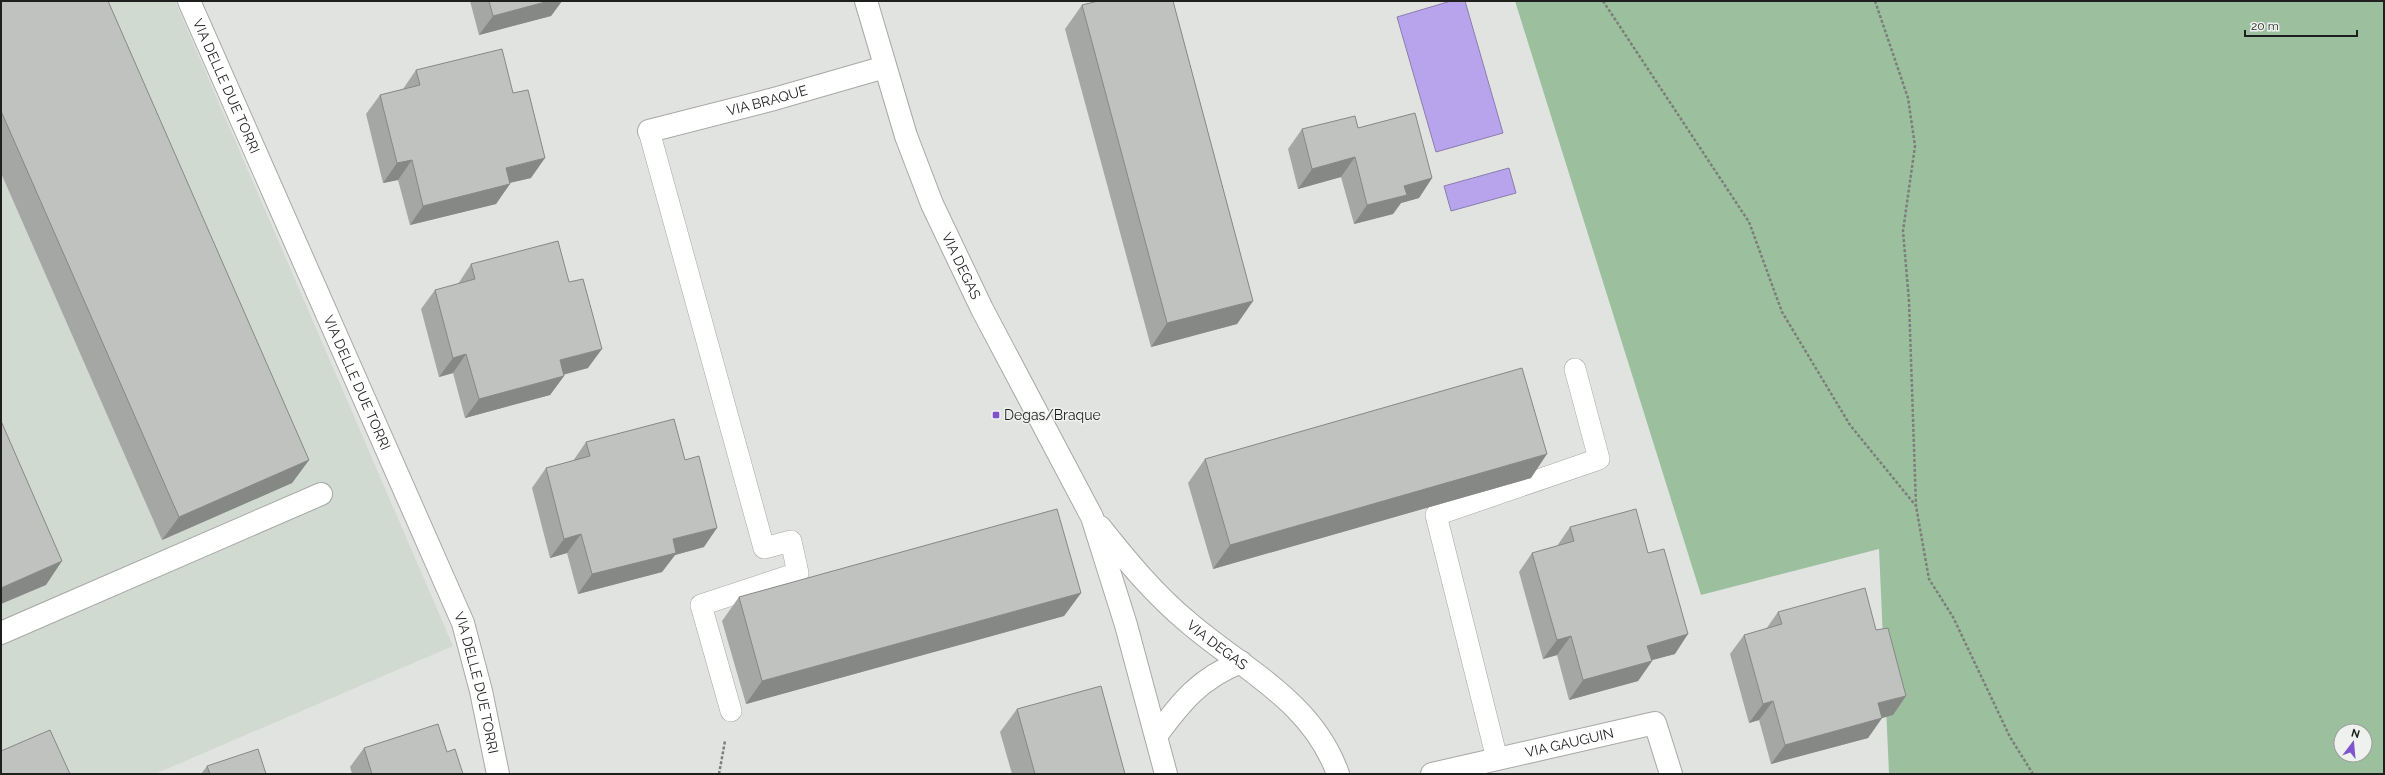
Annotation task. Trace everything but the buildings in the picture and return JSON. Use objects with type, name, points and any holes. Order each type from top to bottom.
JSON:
[{"type":"street","name":"VIA DELLE DUE TORRI","points":[[189,1],[463,623],[481,691],[498,774]]},
{"type":"street","name":"VIA DEGAS","points":[[866,1],[884,67],[918,169],[948,239],[1000,344],[1092,516],[1136,571],[1176,612],[1283,694],[1305,716],[1327,749],[1338,774]]},
{"type":"street","name":"VIA BRAQUE","points":[[649,131],[774,99],[884,67]]},
{"type":"street","points":[[1,633],[321,494]]},
{"type":"street","name":"VIA DEGAS","points":[[1092,516],[1126,624],[1166,774]]},
{"type":"street","points":[[1156,736],[1197,687],[1212,675],[1241,662]]},
{"type":"street","name":"VIA GAUGUIN","points":[[1432,774],[1655,723],[1671,774]]},
{"type":"lane","points":[[649,131],[764,548],[791,541],[798,573],[701,605],[731,711]]},
{"type":"lane","points":[[1497,759],[1436,515],[1599,459],[1575,369]]},
{"type":"path","points":[[1603,1],[1749,222],[1782,312],[1850,425],[1916,506]]},
{"type":"path","points":[[1875,1],[1908,98],[1915,146],[1904,231],[1909,301],[1916,506],[1929,579],[1952,617],[2010,737],[2033,774]]},
{"type":"path","points":[[719,774],[731,711]]},
{"type":"shaded area","points":[[1,1],[175,1],[453,646],[155,774],[1,774]]},
{"type":"shaded area","points":[[1451,1],[1465,1],[1503,133],[1436,152],[1397,17]]},
{"type":"shaded area","points":[[1509,168],[1516,193],[1451,211],[1444,186]]},
{"type":"green space","points":[[1515,1],[2384,1],[2384,774],[1889,774],[1879,549],[1701,595]]},
{"type":"place","name":"Degas/Braque","points":[[996,415]]}]
